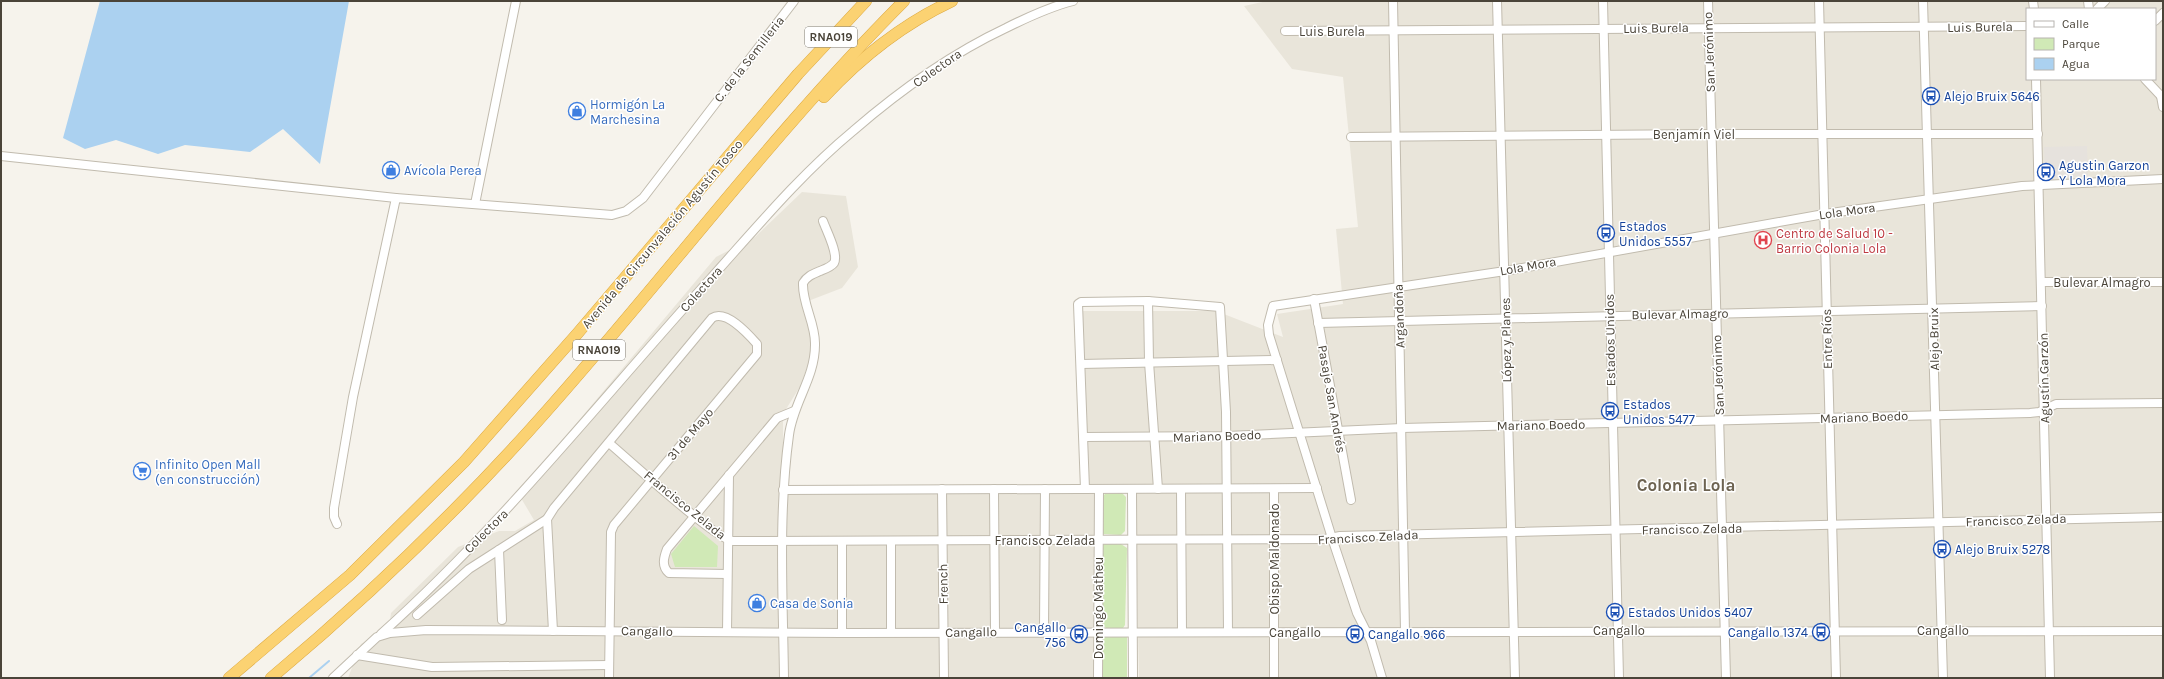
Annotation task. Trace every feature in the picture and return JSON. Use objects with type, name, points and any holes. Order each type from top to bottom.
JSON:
[{"type":"highway","points":[[798,74],[827,31],[855,1]]},
{"type":"highway","name":"Avenida de Circunvalación Agustín Tosco","points":[[229,678],[350,575],[455,472],[572,340],[798,74],[866,1]]},
{"type":"highway","name":"Avenida de Circunvalación Agustín Tosco","points":[[271,678],[364,597],[427,538],[487,476],[563,392],[845,62],[904,1]]},
{"type":"highway","points":[[743,181],[775,154],[840,80],[863,58],[905,27],[952,1]]},
{"type":"street","points":[[475,204],[516,1]]},
{"type":"street","name":"C. de la Semilleria","points":[[1,156],[396,198],[604,216],[626,211],[643,198],[794,1]]},
{"type":"street","name":"Colectora","points":[[333,678],[404,614],[511,506],[665,329],[764,219],[852,131],[970,45],[1052,7],[1072,1]]},
{"type":"street","name":"Argandoña","points":[[1392,1],[1394,30],[1405,631]]},
{"type":"street","name":"López y Planes","points":[[1497,1],[1515,678]]},
{"type":"street","name":"Estados Unidos","points":[[1603,1],[1619,678]]},
{"type":"street","name":"San Jerónimo","points":[[1708,1],[1726,678]]},
{"type":"street","name":"Entre Ríos","points":[[1819,1],[1836,678]]},
{"type":"street","name":"Alejo Bruix","points":[[1923,1],[1943,678]]},
{"type":"street","name":"Luis Burela","points":[[1285,31],[2026,26]]},
{"type":"street","name":"Agustín Garzón","points":[[2036,80],[2042,282],[2050,678]]},
{"type":"street","points":[[2146,80],[2162,95],[2163,107]]},
{"type":"street","name":"Benjamín Viel","points":[[1351,137],[1712,134],[2038,134]]},
{"type":"street","name":"Lola Mora","points":[[1277,360],[1269,334],[1268,325],[1273,306],[1504,271],[1824,214],[2039,185],[2163,179]]},
{"type":"street","points":[[337,524],[334,517],[334,508],[353,396],[396,198]]},
{"type":"street","points":[[784,678],[783,490],[789,434],[794,411],[810,376],[815,351],[814,330],[804,299],[803,283],[810,275],[828,267],[834,262],[835,257],[823,221]]},
{"type":"street","name":"Bulevar Almagro","points":[[2042,282],[2163,282]]},
{"type":"street","name":"Pasaje San Andrés","points":[[1314,299],[1337,431],[1351,500]]},
{"type":"street","points":[[1085,490],[1078,304],[1081,302],[1148,302],[1220,307],[1227,436],[1228,631]]},
{"type":"street","points":[[1148,302],[1149,362],[1158,489]]},
{"type":"street","name":"Bulevar Almagro","points":[[1318,323],[2042,306]]},
{"type":"street","name":"31 de Mayo","points":[[609,443],[716,316],[728,318],[755,341],[758,349],[757,354],[614,525],[611,532],[609,678]]},
{"type":"street","points":[[1081,364],[1277,360],[1301,432],[1316,488],[1332,538],[1357,613],[1371,641],[1382,678]]},
{"type":"street","name":"Mariano Boedo","points":[[1084,438],[1154,438],[1402,428],[2030,413],[2056,404],[2163,403]]},
{"type":"street","points":[[727,574],[672,573],[666,571],[663,560],[667,549],[777,418],[794,411]]},
{"type":"street","points":[[417,615],[469,569],[547,520],[554,508],[609,443]]},
{"type":"street","name":"Francisco Zelada","points":[[609,443],[694,516],[728,540],[783,542],[1098,539],[1274,540],[1510,532],[1832,526],[2163,517]]},
{"type":"street","points":[[726,632],[729,475]]},
{"type":"street","points":[[783,490],[1227,490],[1316,488]]},
{"type":"street","points":[[994,489],[995,632]]},
{"type":"street","points":[[1044,632],[1045,489]]},
{"type":"street","name":"Domingo Matheu","points":[[1098,489],[1098,678]]},
{"type":"street","name":"Obispo Maldonado","points":[[1274,489],[1274,678]]},
{"type":"street","name":"French","points":[[942,490],[944,678]]},
{"type":"street","points":[[1132,490],[1133,678]]},
{"type":"street","points":[[1181,490],[1182,631]]},
{"type":"street","points":[[547,520],[554,631]]},
{"type":"street","points":[[891,541],[891,632]]},
{"type":"street","points":[[842,542],[842,633]]},
{"type":"street","points":[[499,550],[502,620]]},
{"type":"street","name":"Cangallo","points":[[377,637],[390,633],[426,630],[610,630],[842,633],[1618,630],[2163,631]]},
{"type":"street","points":[[357,655],[432,667],[609,665]]},
{"type":"shaded area","points":[[1267,1],[2163,1],[2163,678],[1139,678],[1135,486],[1094,487],[1094,678],[348,678],[361,644],[389,627],[391,613],[458,547],[499,531],[515,531],[534,520],[518,493],[716,257],[755,237],[802,192],[846,196],[858,267],[842,288],[803,303],[810,329],[810,359],[801,385],[783,414],[783,490],[1089,485],[1082,311],[1216,311],[1283,337],[1277,314],[1343,304],[1336,229],[1358,227],[1343,77],[1292,69],[1244,6]]},
{"type":"shaded area","points":[[2087,146],[2088,177],[2048,178],[2045,175],[2044,147]]},
{"type":"green space","points":[[1122,493],[1126,497],[1125,531],[1121,535],[1103,534],[1101,531],[1102,497],[1105,494]]},
{"type":"green space","points":[[694,526],[718,546],[717,567],[675,567],[671,554]]},
{"type":"green space","points":[[1121,544],[1127,548],[1125,625],[1123,628],[1106,628],[1102,625],[1102,545]]},
{"type":"green space","points":[[1102,635],[1127,635],[1127,678],[1100,678]]},
{"type":"water","points":[[100,1],[349,1],[320,164],[283,129],[250,152],[185,145],[158,154],[116,140],[85,149],[63,138]]},
{"type":"waterway","points":[[309,678],[329,661]]},
{"type":"place","name":"Alejo Bruix 5646","points":[[1931,96]]},
{"type":"place","name":"Hormigón La Marchesina","points":[[577,111]]},
{"type":"place","name":"Avícola Perea","points":[[391,170]]},
{"type":"place","name":"Agustin Garzon Y Lola Mora","points":[[2046,172]]},
{"type":"place","name":"Estados Unidos 5557","points":[[1606,233]]},
{"type":"place","name":"Centro de Salud 10 - Barrio Colonia Lola","points":[[1763,240]]},
{"type":"place","name":"Estados Unidos 5477","points":[[1610,411]]},
{"type":"place","name":"Infinito Open Mall (en construcción)","points":[[142,471]]},
{"type":"place","name":"Alejo Bruix 5278","points":[[1942,549]]},
{"type":"place","name":"Casa de Sonia","points":[[757,603]]},
{"type":"place","name":"Estados Unidos 5407","points":[[1615,612]]},
{"type":"place","name":"Cangallo 1374","points":[[1821,632]]},
{"type":"place","name":"Cangallo 756","points":[[1079,634]]},
{"type":"place","name":"Cangallo 966","points":[[1355,634]]},
{"type":"district","name":"Colonia Lola","points":[[1686,485]]}]
